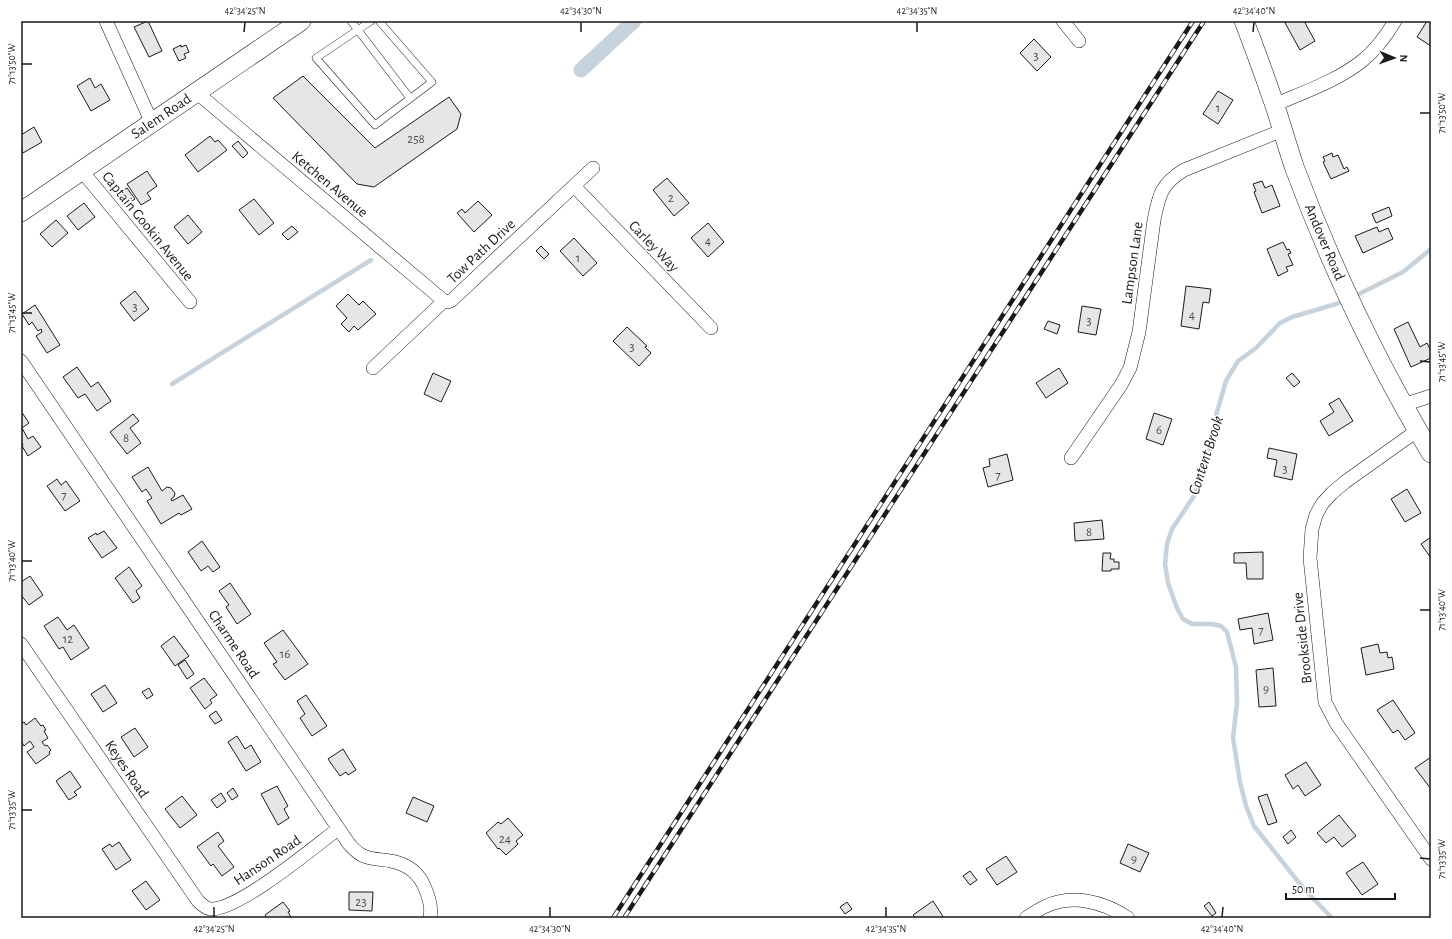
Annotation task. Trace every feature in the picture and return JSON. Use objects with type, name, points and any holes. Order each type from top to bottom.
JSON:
[{"type":"main road","name":"Salem Road","points":[[21,212],[301,21]]},
{"type":"main road","name":"Andover Road","points":[[1244,21],[1295,168],[1318,228],[1358,316],[1403,405],[1431,453]]},
{"type":"street","points":[[106,21],[152,123]]},
{"type":"street","points":[[1063,21],[1079,41]]},
{"type":"street","points":[[1274,105],[1350,70],[1363,60],[1386,36],[1395,21]]},
{"type":"street","name":"Ketchen Avenue","points":[[196,92],[444,301]]},
{"type":"street","name":"Lampson Lane","points":[[1071,458],[1121,385],[1130,368],[1139,332],[1157,203],[1163,189],[1172,178],[1184,170],[1283,130]]},
{"type":"street","name":"Tow Path Drive","points":[[373,368],[444,301],[448,302],[452,300],[593,168]]},
{"type":"street","name":"Captain Gookin Avenue","points":[[81,170],[190,302]]},
{"type":"street","name":"Carley Way","points":[[574,186],[711,328]]},
{"type":"street","name":"Charme Road","points":[[21,361],[299,768],[338,829],[356,851],[363,856],[400,864],[410,868],[417,874],[423,883],[430,902],[430,918]]},
{"type":"street","points":[[1403,405],[1431,396]]},
{"type":"street","name":"Brookside Drive","points":[[1418,430],[1345,482],[1322,504],[1316,515],[1312,529],[1310,558],[1325,702],[1336,723],[1431,859]]},
{"type":"street","name":"Keyes Road","points":[[21,644],[198,901],[210,909]]},
{"type":"street","name":"Hanson Road","points":[[210,909],[226,905],[261,887],[338,829]]},
{"type":"street","points":[[1026,918],[1045,906],[1056,902],[1073,900],[1092,901],[1104,905],[1128,918]]},
{"type":"lane","points":[[352,21],[410,98]]},
{"type":"lane","points":[[371,21],[316,58],[375,125],[432,82],[379,21]]},
{"type":"building","points":[[148,21],[162,51],[149,57],[134,27]]},
{"type":"building","points":[[1284,21],[1304,21],[1315,41],[1300,50]]},
{"type":"building","points":[[1427,21],[1431,21],[1431,46],[1417,37]]},
{"type":"building","points":[[1034,39],[1051,57],[1037,71],[1020,53]]},
{"type":"building","points":[[181,45],[181,47],[186,45],[189,52],[184,54],[186,58],[179,61],[173,49]]},
{"type":"building","points":[[303,76],[375,148],[449,97],[461,114],[457,129],[374,187],[357,184],[273,98]]},
{"type":"building","points":[[90,78],[95,88],[101,84],[110,100],[91,111],[77,86]]},
{"type":"building","points":[[1218,91],[1233,100],[1218,124],[1203,114]]},
{"type":"building","points":[[34,127],[42,142],[23,153],[21,149],[21,135]]},
{"type":"building","points":[[210,136],[215,142],[218,140],[227,150],[198,172],[185,155]]},
{"type":"building","points":[[238,141],[248,153],[243,158],[232,146]]},
{"type":"building","points":[[1332,153],[1333,157],[1338,155],[1344,169],[1347,167],[1349,171],[1331,179],[1323,162],[1325,161],[1323,157]]},
{"type":"building","points":[[147,171],[157,186],[147,193],[151,199],[141,205],[127,184]]},
{"type":"building","points":[[667,178],[689,203],[674,216],[653,190]]},
{"type":"building","points":[[1262,181],[1265,188],[1272,185],[1280,206],[1262,213],[1254,192],[1256,191],[1253,184]]},
{"type":"building","points":[[127,188],[135,199],[127,204],[119,193]]},
{"type":"building","points":[[254,199],[274,223],[259,235],[239,210]]},
{"type":"building","points":[[478,201],[492,215],[474,232],[457,213],[462,209],[465,213]]},
{"type":"building","points":[[84,203],[95,217],[78,230],[67,216]]},
{"type":"building","points":[[1389,207],[1392,216],[1376,223],[1372,214]]},
{"type":"building","points":[[188,215],[202,232],[188,244],[174,227]]},
{"type":"building","points":[[56,220],[68,233],[52,247],[40,234]]},
{"type":"building","points":[[708,223],[724,242],[708,257],[691,238]]},
{"type":"building","points":[[292,226],[298,232],[288,240],[282,234]]},
{"type":"building","points":[[1377,227],[1379,232],[1388,228],[1393,239],[1363,253],[1355,236]]},
{"type":"building","points":[[574,238],[597,263],[583,276],[560,251]]},
{"type":"building","points":[[1283,242],[1287,250],[1289,249],[1291,253],[1288,254],[1293,265],[1286,267],[1288,271],[1278,276],[1267,249]]},
{"type":"building","points":[[541,246],[549,254],[544,259],[536,251]]},
{"type":"building","points":[[1186,286],[1211,289],[1209,303],[1203,302],[1199,329],[1181,326]]},
{"type":"building","points":[[135,291],[149,309],[134,321],[120,303]]},
{"type":"building","points":[[348,294],[359,305],[363,301],[376,314],[358,330],[354,326],[349,332],[341,324],[347,318],[336,306]]},
{"type":"building","points":[[35,305],[60,345],[47,353],[36,336],[42,332],[41,329],[38,331],[32,322],[29,325],[22,314]]},
{"type":"building","points":[[1082,306],[1101,309],[1096,335],[1078,332]]},
{"type":"building","points":[[1048,321],[1060,325],[1057,334],[1044,329]]},
{"type":"building","points":[[1408,322],[1420,347],[1427,343],[1431,351],[1431,358],[1411,367],[1394,329]]},
{"type":"building","points":[[627,327],[647,346],[645,347],[651,353],[639,366],[613,341]]},
{"type":"building","points":[[77,367],[91,387],[98,382],[111,401],[97,411],[85,394],[78,398],[63,377]]},
{"type":"building","points":[[1059,368],[1068,383],[1046,398],[1036,383]]},
{"type":"building","points":[[433,373],[451,381],[441,402],[424,394]]},
{"type":"building","points":[[1292,373],[1300,382],[1294,387],[1286,378]]},
{"type":"building","points":[[1339,398],[1353,421],[1329,436],[1320,421],[1334,412],[1329,404]]},
{"type":"building","points":[[21,411],[29,423],[22,428],[28,439],[33,436],[41,447],[28,456],[22,446],[21,441]]},
{"type":"building","points":[[1154,413],[1172,419],[1163,445],[1146,439]]},
{"type":"building","points":[[133,414],[139,421],[130,428],[141,443],[127,454],[110,432]]},
{"type":"building","points":[[1269,448],[1297,454],[1292,480],[1274,476],[1277,460],[1267,458]]},
{"type":"building","points":[[1007,454],[1013,480],[988,487],[983,468],[990,466],[989,459]]},
{"type":"building","points":[[148,467],[162,491],[167,487],[171,488],[175,493],[174,497],[171,499],[172,501],[183,495],[192,509],[181,515],[179,513],[161,524],[147,501],[152,498],[146,489],[142,492],[132,477]]},
{"type":"building","points":[[57,479],[61,485],[66,481],[80,501],[65,511],[47,486]]},
{"type":"building","points":[[1407,489],[1421,513],[1405,522],[1391,499]]},
{"type":"building","points":[[1102,520],[1104,539],[1075,541],[1074,523]]},
{"type":"building","points":[[104,531],[117,548],[102,558],[88,538],[96,533],[97,535]]},
{"type":"building","points":[[1431,537],[1431,558],[1421,544]]},
{"type":"building","points":[[202,541],[220,567],[213,572],[208,566],[201,571],[188,552]]},
{"type":"building","points":[[1263,552],[1263,579],[1247,579],[1246,563],[1234,563],[1234,553]]},
{"type":"building","points":[[1103,553],[1111,553],[1110,559],[1114,559],[1114,562],[1119,562],[1119,569],[1102,571]]},
{"type":"building","points":[[129,567],[142,586],[136,591],[140,598],[133,603],[115,578]]},
{"type":"building","points":[[30,576],[43,595],[29,605],[21,595],[21,582]]},
{"type":"building","points":[[230,583],[251,614],[237,624],[226,607],[229,605],[219,591]]},
{"type":"building","points":[[1268,613],[1273,640],[1254,644],[1252,628],[1240,630],[1238,619]]},
{"type":"building","points":[[58,617],[67,630],[74,625],[89,648],[71,660],[63,647],[59,649],[44,626]]},
{"type":"building","points":[[283,630],[308,664],[285,680],[273,664],[277,662],[264,643]]},
{"type":"building","points":[[174,636],[189,656],[175,666],[161,646]]},
{"type":"building","points":[[1378,644],[1380,653],[1387,652],[1388,658],[1392,657],[1394,669],[1366,675],[1361,648]]},
{"type":"building","points":[[185,660],[194,674],[187,679],[178,665]]},
{"type":"building","points":[[1273,668],[1276,706],[1259,707],[1256,670]]},
{"type":"building","points":[[204,678],[217,695],[210,700],[212,703],[205,709],[190,688]]},
{"type":"building","points":[[105,685],[117,703],[103,712],[91,694]]},
{"type":"building","points":[[149,688],[153,695],[147,699],[142,692]]},
{"type":"building","points":[[306,695],[327,726],[312,736],[300,718],[305,714],[297,701]]},
{"type":"building","points":[[1393,700],[1415,733],[1405,740],[1398,730],[1393,733],[1377,710]]},
{"type":"building","points":[[216,711],[222,720],[215,724],[209,716]]},
{"type":"building","points":[[35,718],[46,730],[44,731],[48,738],[42,742],[51,750],[49,752],[50,754],[36,764],[27,752],[34,747],[30,741],[24,746],[21,741],[21,724],[24,722],[26,725]]},
{"type":"building","points":[[135,728],[148,747],[134,757],[121,737]]},
{"type":"building","points":[[237,736],[245,749],[251,745],[261,762],[246,771],[228,742]]},
{"type":"building","points":[[343,749],[356,770],[348,775],[346,772],[340,776],[328,759]]},
{"type":"building","points":[[1431,757],[1431,789],[1415,768]]},
{"type":"building","points":[[1306,762],[1321,785],[1305,796],[1298,785],[1293,789],[1285,775]]},
{"type":"building","points":[[70,771],[81,787],[74,792],[77,795],[69,800],[56,781]]},
{"type":"building","points":[[277,786],[288,806],[284,809],[289,818],[278,825],[261,794]]},
{"type":"building","points":[[233,788],[238,796],[232,800],[227,793]]},
{"type":"building","points":[[221,793],[226,801],[217,808],[211,800]]},
{"type":"building","points":[[1267,794],[1277,822],[1268,825],[1258,797]]},
{"type":"building","points":[[182,796],[197,815],[180,828],[165,809]]},
{"type":"building","points":[[413,797],[434,806],[427,822],[406,813]]},
{"type":"building","points":[[1339,815],[1356,836],[1342,847],[1334,837],[1326,843],[1317,833]]},
{"type":"building","points":[[508,818],[523,835],[516,841],[518,844],[506,855],[499,848],[498,849],[486,833],[498,822],[501,824]]},
{"type":"building","points":[[1291,830],[1296,837],[1288,844],[1283,837]]},
{"type":"building","points":[[218,832],[224,841],[218,846],[234,867],[222,876],[213,864],[211,866],[197,847]]},
{"type":"building","points":[[119,842],[131,860],[116,870],[102,849],[110,844],[112,847]]},
{"type":"building","points":[[1128,844],[1149,853],[1140,872],[1120,863]]},
{"type":"building","points":[[1006,856],[1017,872],[997,885],[986,869]]},
{"type":"building","points":[[1363,862],[1378,884],[1362,895],[1346,873]]},
{"type":"building","points":[[970,871],[977,880],[970,885],[963,876]]},
{"type":"building","points":[[146,881],[160,900],[146,910],[132,891]]},
{"type":"building","points":[[349,892],[373,892],[372,911],[349,910]]},
{"type":"building","points":[[933,901],[944,918],[913,918],[915,917],[913,915]]},
{"type":"building","points":[[283,902],[290,911],[288,912],[291,917],[267,918],[265,915]]},
{"type":"building","points":[[847,902],[852,909],[845,914],[840,907]]},
{"type":"building","points":[[1209,902],[1216,913],[1212,916],[1204,906]]},
{"type":"waterway","points":[[581,70],[634,21]]},
{"type":"waterway","name":"Content Brook","points":[[1353,297],[1403,272],[1431,249]]},
{"type":"waterway","points":[[172,384],[371,260]]},
{"type":"waterway","name":"Content Brook","points":[[1332,918],[1304,889],[1254,826],[1246,806],[1240,782],[1233,738],[1237,703],[1236,667],[1227,632],[1221,626],[1212,624],[1192,624],[1183,619],[1177,608],[1168,583],[1165,564],[1167,544],[1172,529],[1194,496],[1209,454],[1217,412],[1226,381],[1238,361],[1256,348],[1280,323],[1292,317],[1346,300]]},
{"type":"railway","points":[[613,918],[1193,21]]},
{"type":"railway","points":[[624,918],[1204,21]]}]
